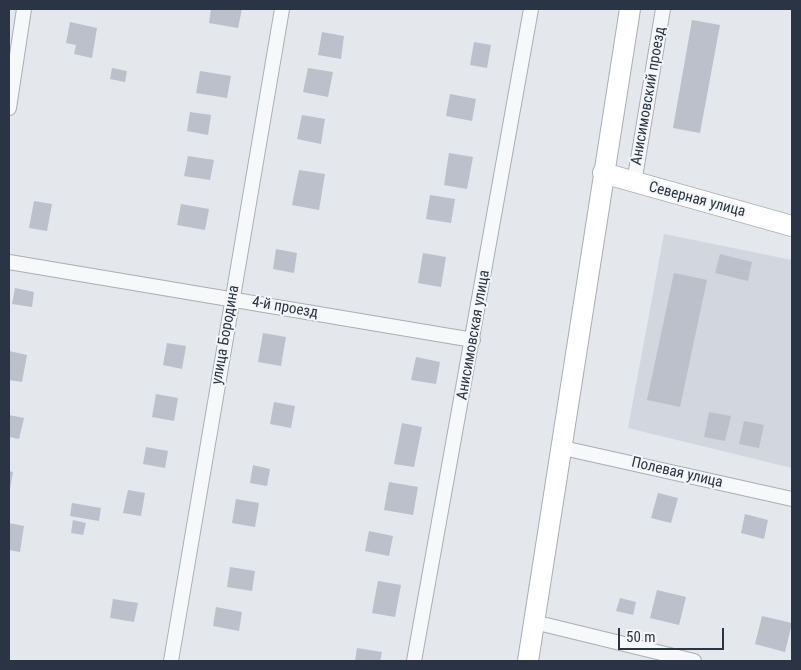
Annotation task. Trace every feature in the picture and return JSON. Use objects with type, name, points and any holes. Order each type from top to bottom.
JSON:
[{"type":"street","points":[[9,108],[24,9]]},
{"type":"street","name":"улица Бородина","points":[[171,661],[282,9]]},
{"type":"street","name":"Анисимовская улица","points":[[414,661],[531,9]]},
{"type":"street","points":[[528,661],[630,9]]},
{"type":"street","name":"Анисимовский проезд","points":[[634,183],[664,9]]},
{"type":"street","name":"Северная улица","points":[[603,173],[792,226]]},
{"type":"street","name":"4-й проезд","points":[[9,262],[473,340]]},
{"type":"street","name":"Полевая улица","points":[[562,448],[792,499]]},
{"type":"street","points":[[534,622],[694,661]]},
{"type":"shaded area","points":[[664,234],[792,260],[792,468],[628,428]]},
{"type":"building","points":[[211,9],[242,9],[238,28],[209,23]]},
{"type":"building","points":[[692,20],[720,25],[700,133],[673,128]]},
{"type":"building","points":[[70,22],[97,28],[92,58],[74,54],[76,45],[66,43]]},
{"type":"building","points":[[322,32],[344,36],[341,59],[318,55]]},
{"type":"building","points":[[474,42],[491,45],[487,68],[470,65]]},
{"type":"building","points":[[112,68],[127,71],[125,82],[110,79]]},
{"type":"building","points":[[308,68],[333,72],[328,97],[303,92]]},
{"type":"building","points":[[200,71],[231,76],[227,98],[196,93]]},
{"type":"building","points":[[450,94],[476,99],[472,121],[446,116]]},
{"type":"building","points":[[190,112],[211,115],[208,135],[187,131]]},
{"type":"building","points":[[302,115],[325,119],[321,144],[297,139]]},
{"type":"building","points":[[449,153],[473,157],[467,189],[444,185]]},
{"type":"building","points":[[188,156],[214,160],[210,180],[184,176]]},
{"type":"building","points":[[299,170],[325,174],[319,210],[292,205]]},
{"type":"building","points":[[430,195],[455,199],[451,223],[426,219]]},
{"type":"building","points":[[34,201],[52,204],[47,231],[29,228]]},
{"type":"building","points":[[181,204],[209,209],[205,230],[177,225]]},
{"type":"building","points":[[276,249],[297,253],[294,273],[273,269]]},
{"type":"building","points":[[423,253],[446,257],[441,287],[418,283]]},
{"type":"building","points":[[720,254],[752,262],[748,281],[715,273]]},
{"type":"building","points":[[674,273],[707,280],[680,407],[647,400]]},
{"type":"building","points":[[15,288],[34,292],[32,307],[12,304]]},
{"type":"building","points":[[263,333],[286,337],[281,366],[258,362]]},
{"type":"building","points":[[167,343],[186,346],[182,369],[163,365]]},
{"type":"building","points":[[9,351],[27,355],[22,382],[9,380]]},
{"type":"building","points":[[416,357],[440,362],[436,384],[411,380]]},
{"type":"building","points":[[156,394],[178,398],[174,421],[152,417]]},
{"type":"building","points":[[274,402],[295,406],[291,428],[270,424]]},
{"type":"building","points":[[709,412],[731,416],[725,441],[704,437]]},
{"type":"building","points":[[9,415],[24,418],[19,439],[9,437]]},
{"type":"building","points":[[744,421],[764,425],[759,448],[739,444]]},
{"type":"building","points":[[402,423],[422,427],[414,467],[394,464]]},
{"type":"building","points":[[146,447],[168,451],[165,468],[143,464]]},
{"type":"building","points":[[253,465],[270,469],[267,486],[250,483]]},
{"type":"building","points":[[9,471],[13,472],[10,489],[9,489]]},
{"type":"building","points":[[389,482],[418,487],[413,515],[384,510]]},
{"type":"building","points":[[128,490],[145,493],[141,516],[123,513]]},
{"type":"building","points":[[658,493],[678,498],[671,523],[651,518]]},
{"type":"building","points":[[236,499],[259,503],[255,527],[232,523]]},
{"type":"building","points":[[72,503],[101,508],[99,521],[70,516]]},
{"type":"building","points":[[745,514],[768,520],[764,539],[741,533]]},
{"type":"building","points":[[73,520],[86,523],[83,535],[71,533]]},
{"type":"building","points":[[9,523],[24,526],[20,552],[9,550]]},
{"type":"building","points":[[369,531],[393,536],[389,556],[365,551]]},
{"type":"building","points":[[230,567],[255,571],[252,591],[227,587]]},
{"type":"building","points":[[378,581],[401,585],[395,617],[372,613]]},
{"type":"building","points":[[657,590],[686,597],[679,625],[650,618]]},
{"type":"building","points":[[620,598],[636,602],[633,615],[616,611]]},
{"type":"building","points":[[113,599],[138,603],[134,622],[110,618]]},
{"type":"building","points":[[216,607],[242,612],[239,631],[213,626]]},
{"type":"building","points":[[762,616],[792,623],[785,652],[755,644]]},
{"type":"building","points":[[357,648],[382,652],[380,661],[355,661]]}]
